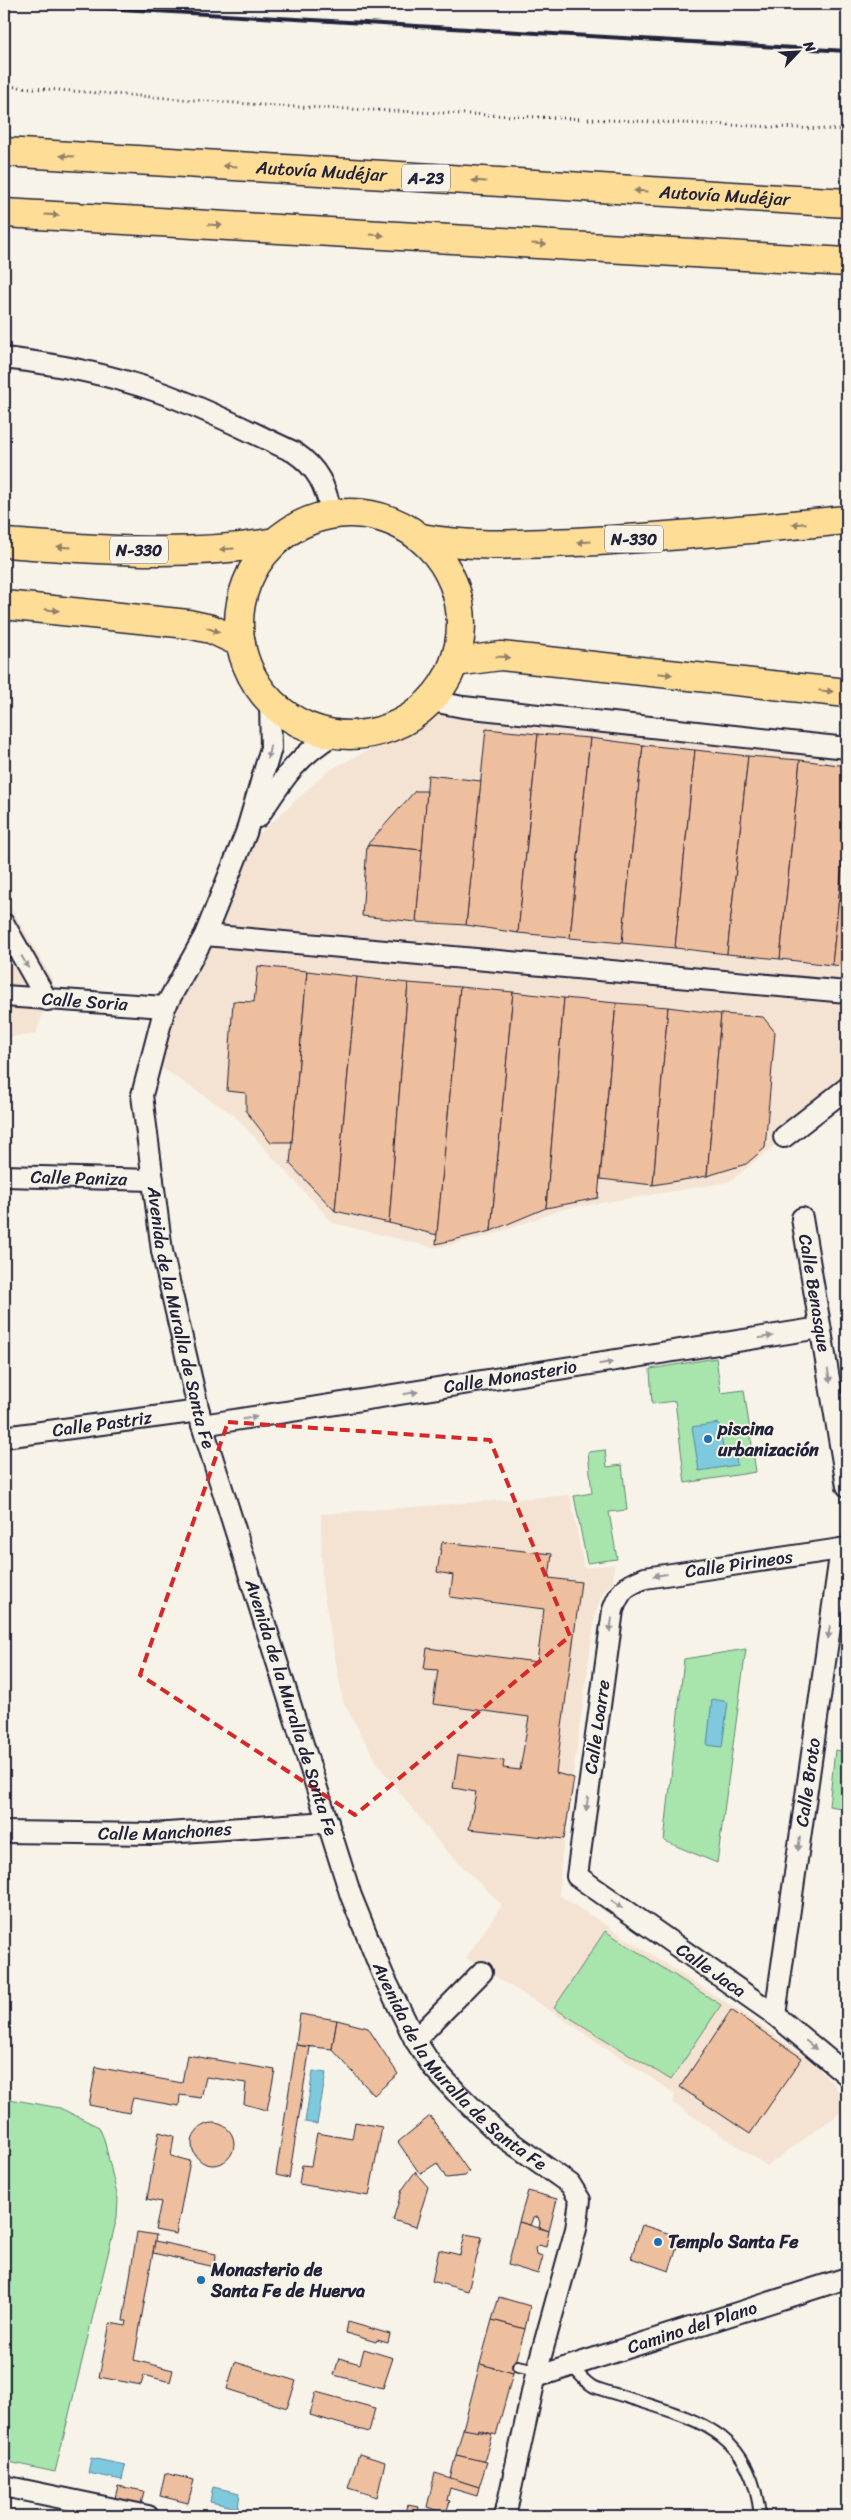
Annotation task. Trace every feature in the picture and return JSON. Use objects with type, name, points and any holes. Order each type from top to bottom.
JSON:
[{"type":"highway","name":"Autovía Mudéjar","points":[[4,152],[847,203]]},
{"type":"highway","points":[[4,213],[847,262]]},
{"type":"highway","name":"N-330","points":[[332,514],[370,514],[405,527],[421,538],[446,568],[460,604],[460,643],[455,662],[446,681],[432,701],[411,717],[380,731],[346,736],[331,736],[298,725],[270,704],[252,676],[241,644],[239,621],[242,599],[249,578],[260,558],[275,542],[292,529],[332,514]]},
{"type":"highway","name":"N-330","points":[[421,538],[468,545],[494,546],[620,540],[847,520]]},
{"type":"highway","name":"N-330","points":[[4,543],[192,551],[233,549],[275,542]]},
{"type":"highway","points":[[4,605],[188,624],[211,629],[241,644]]},
{"type":"highway","points":[[455,662],[501,656],[847,693]]},
{"type":"street","points":[[4,358],[48,363],[93,372],[160,393],[294,452],[310,462],[318,475],[325,488],[332,514]]},
{"type":"street","points":[[432,701],[463,708],[847,748]]},
{"type":"street","name":"Avenida de la Muralla de Santa Fe","points":[[270,704],[270,748],[246,833],[205,935],[165,1007],[142,1095],[162,1251],[200,1418],[352,1896],[382,1975],[415,2040],[432,2066],[499,2134],[570,2184],[577,2192],[580,2208],[577,2222],[537,2374],[505,2516]]},
{"type":"street","name":"Avenida de la Muralla de Santa Fe","points":[[246,833],[292,766],[316,745],[331,736]]},
{"type":"street","points":[[4,924],[47,1000]]},
{"type":"street","points":[[205,935],[847,992]]},
{"type":"street","name":"Calle Soria","points":[[4,996],[165,1007]]},
{"type":"street","points":[[784,1137],[847,1088]]},
{"type":"street","name":"Calle Paniza","points":[[4,1176],[153,1180]]},
{"type":"street","name":"Calle Benasque","points":[[802,1218],[847,1486]]},
{"type":"street","name":"Calle Monasterio","points":[[200,1418],[820,1328]]},
{"type":"street","name":"Calle Pastriz","points":[[4,1437],[200,1418]]},
{"type":"street","name":"Calle Pirineos","points":[[631,1584],[645,1578],[844,1548]]},
{"type":"street","name":"Calle Broto","points":[[774,2015],[844,1548]]},
{"type":"street","name":"Calle Loarre","points":[[577,1876],[612,1610],[618,1594],[631,1584]]},
{"type":"street","name":"Calle Manchones","points":[[4,1832],[153,1834],[328,1822]]},
{"type":"street","name":"Calle Jaca","points":[[577,1876],[845,2066]]},
{"type":"street","points":[[415,2040],[482,1972]]},
{"type":"street","name":"Camino del Plano","points":[[537,2374],[571,2366],[847,2278]]},
{"type":"street","points":[[4,2486],[148,2516]]},
{"type":"lane","points":[[518,2366],[537,2374]]},
{"type":"lane","points":[[571,2366],[592,2386],[682,2415],[712,2428],[737,2451],[754,2481],[760,2516]]},
{"type":"path","points":[[4,86],[276,106],[847,130]]},
{"type":"highlighted area","points":[[228,1422],[490,1440],[570,1636],[355,1815],[140,1675]]},
{"type":"shaded area","points":[[465,700],[847,738],[847,1088],[729,1182],[564,1209],[486,1237],[435,1248],[333,1223],[234,1115],[151,1061],[204,954],[256,837],[328,771]]},
{"type":"shaded area","points":[[4,896],[53,980],[36,1034],[4,1038]]},
{"type":"shaded area","points":[[570,1495],[584,1568],[614,1564],[613,1582],[602,1594],[595,1615],[561,1863],[559,1895],[753,2020],[811,2061],[834,2084],[847,2104],[847,2108],[767,2166],[673,2103],[675,2094],[557,2015],[466,1958],[502,1905],[441,1845],[379,1766],[343,1702],[322,1584],[321,1514]]},
{"type":"green space","points":[[716,1358],[721,1393],[744,1390],[756,1472],[685,1483],[675,1401],[652,1404],[650,1369]]},
{"type":"green space","points":[[605,1450],[607,1467],[622,1465],[627,1510],[609,1512],[617,1559],[587,1563],[574,1496],[592,1493],[588,1452]]},
{"type":"green space","points":[[746,1649],[717,1863],[664,1841],[684,1659]]},
{"type":"green space","points":[[835,1750],[847,1752],[847,1809],[829,1806]]},
{"type":"green space","points":[[605,1931],[721,2005],[671,2080],[554,2008]]},
{"type":"green space","points":[[4,2098],[60,2108],[99,2127],[104,2139],[118,2199],[117,2217],[55,2472],[4,2461]]},
{"type":"water","name":"piscina urbanización","points":[[719,1423],[724,1453],[735,1451],[737,1465],[699,1471],[692,1427]]},
{"type":"water","points":[[712,1699],[728,1702],[722,1747],[707,1745]]},
{"type":"water","points":[[313,2071],[326,2073],[317,2124],[305,2122]]},
{"type":"water","points":[[91,2458],[125,2465],[122,2480],[88,2473]]},
{"type":"water","points":[[213,2487],[240,2493],[238,2508],[210,2502]]},
{"type":"building","points":[[486,729],[538,734],[518,933],[466,925]]},
{"type":"building","points":[[538,734],[590,738],[570,938],[518,933]]},
{"type":"building","points":[[590,738],[643,745],[622,943],[570,938]]},
{"type":"building","points":[[643,745],[695,750],[675,948],[622,943]]},
{"type":"building","points":[[695,750],[748,756],[727,954],[675,948]]},
{"type":"building","points":[[748,756],[800,760],[780,959],[727,954]]},
{"type":"building","points":[[800,760],[847,766],[847,818],[832,965],[780,959]]},
{"type":"building","points":[[428,775],[481,781],[466,925],[416,922]]},
{"type":"building","points":[[415,791],[427,791],[422,850],[367,845]]},
{"type":"building","points":[[847,818],[847,966],[832,965]]},
{"type":"building","points":[[367,845],[422,850],[416,922],[362,916]]},
{"type":"building","points":[[258,966],[307,971],[292,1142],[270,1142],[246,1111],[246,1093],[227,1091],[233,1001],[254,1002]]},
{"type":"building","points":[[307,971],[357,977],[335,1211],[290,1164]]},
{"type":"building","points":[[357,977],[408,983],[389,1223],[335,1211]]},
{"type":"building","points":[[408,983],[460,987],[437,1235],[389,1223]]},
{"type":"building","points":[[460,987],[513,992],[491,1231],[436,1244]]},
{"type":"building","points":[[513,992],[564,998],[546,1208],[491,1231]]},
{"type":"building","points":[[564,998],[616,1003],[598,1198],[546,1208]]},
{"type":"building","points":[[616,1003],[668,1007],[653,1185],[600,1179]]},
{"type":"building","points":[[668,1007],[721,1014],[707,1176],[653,1185]]},
{"type":"building","points":[[721,1014],[763,1017],[775,1032],[765,1148],[746,1164],[707,1176]]},
{"type":"building","points":[[442,1542],[552,1554],[549,1578],[581,1582],[556,1773],[574,1778],[564,1839],[469,1829],[476,1792],[453,1788],[458,1755],[504,1761],[503,1768],[520,1770],[529,1717],[433,1704],[438,1670],[424,1669],[427,1648],[537,1662],[544,1609],[450,1597],[453,1575],[437,1572]]},
{"type":"building","points":[[731,2010],[802,2058],[750,2134],[680,2087]]},
{"type":"building","points":[[300,2014],[337,2020],[332,2049],[296,2045]]},
{"type":"building","points":[[337,2020],[368,2028],[398,2074],[374,2095],[332,2049]]},
{"type":"building","points":[[296,2045],[310,2047],[289,2178],[276,2175]]},
{"type":"building","points":[[187,2055],[275,2070],[267,2110],[244,2104],[246,2083],[206,2077],[201,2098],[180,2095],[179,2106],[133,2098],[129,2113],[89,2105],[96,2067],[182,2083]]},
{"type":"building","points":[[430,2116],[469,2172],[465,2176],[446,2178],[437,2163],[420,2174],[398,2142]]},
{"type":"building","points":[[355,2122],[382,2127],[369,2196],[299,2184],[302,2165],[311,2166],[317,2133],[352,2139]]},
{"type":"building","points":[[213,2123],[228,2129],[234,2144],[228,2159],[213,2165],[198,2159],[192,2144],[198,2129]]},
{"type":"building","points":[[159,2132],[174,2136],[171,2156],[190,2161],[176,2234],[155,2230],[161,2202],[147,2199]]},
{"type":"building","points":[[415,2172],[428,2187],[416,2227],[393,2220],[402,2190]]},
{"type":"building","points":[[528,2191],[557,2199],[549,2231],[539,2227],[538,2217],[533,2218],[530,2225],[519,2222]]},
{"type":"building","points":[[519,2222],[549,2231],[546,2247],[539,2245],[535,2248],[536,2254],[543,2256],[538,2274],[508,2265]]},
{"type":"building","points":[[642,2225],[680,2237],[669,2271],[631,2258]]},
{"type":"building","points":[[137,2232],[156,2235],[134,2360],[173,2370],[170,2382],[144,2375],[141,2385],[99,2377],[110,2323],[126,2326],[127,2321],[123,2321]]},
{"type":"building","points":[[465,2234],[482,2237],[468,2291],[432,2281],[439,2250],[460,2255]]},
{"type":"building","points":[[155,2241],[216,2254],[215,2267],[153,2253]]},
{"type":"building","points":[[499,2297],[530,2306],[525,2329],[492,2320]]},
{"type":"building","points":[[492,2320],[525,2329],[513,2373],[480,2364]]},
{"type":"building","points":[[348,2322],[390,2334],[388,2343],[377,2340],[376,2342],[346,2333]]},
{"type":"building","points":[[364,2349],[393,2358],[383,2388],[334,2375],[339,2358],[360,2364]]},
{"type":"building","points":[[235,2362],[296,2381],[287,2408],[227,2389]]},
{"type":"building","points":[[480,2364],[513,2373],[496,2435],[479,2430],[477,2433],[463,2429]]},
{"type":"building","points":[[316,2392],[375,2408],[369,2432],[310,2415]]},
{"type":"building","points":[[463,2429],[492,2434],[484,2462],[456,2455]]},
{"type":"building","points":[[359,2454],[385,2462],[377,2497],[348,2488]]},
{"type":"building","points":[[456,2455],[487,2462],[479,2487],[450,2478]]},
{"type":"building","points":[[165,2473],[194,2480],[188,2503],[160,2496]]},
{"type":"building","points":[[435,2473],[479,2487],[477,2496],[450,2488],[447,2500],[450,2501],[446,2513],[427,2507]]},
{"type":"building","points":[[118,2486],[144,2491],[141,2504],[115,2498]]},
{"type":"building","points":[[407,2505],[419,2507],[417,2516],[404,2516]]},
{"type":"railway","points":[[35,4],[847,51]]},
{"type":"place","name":"piscina urbanización","points":[[708,1439]]},
{"type":"place","name":"Templo Santa Fe","points":[[658,2242]]},
{"type":"place","name":"Monasterio de Santa Fe de Huerva","points":[[201,2280]]}]
